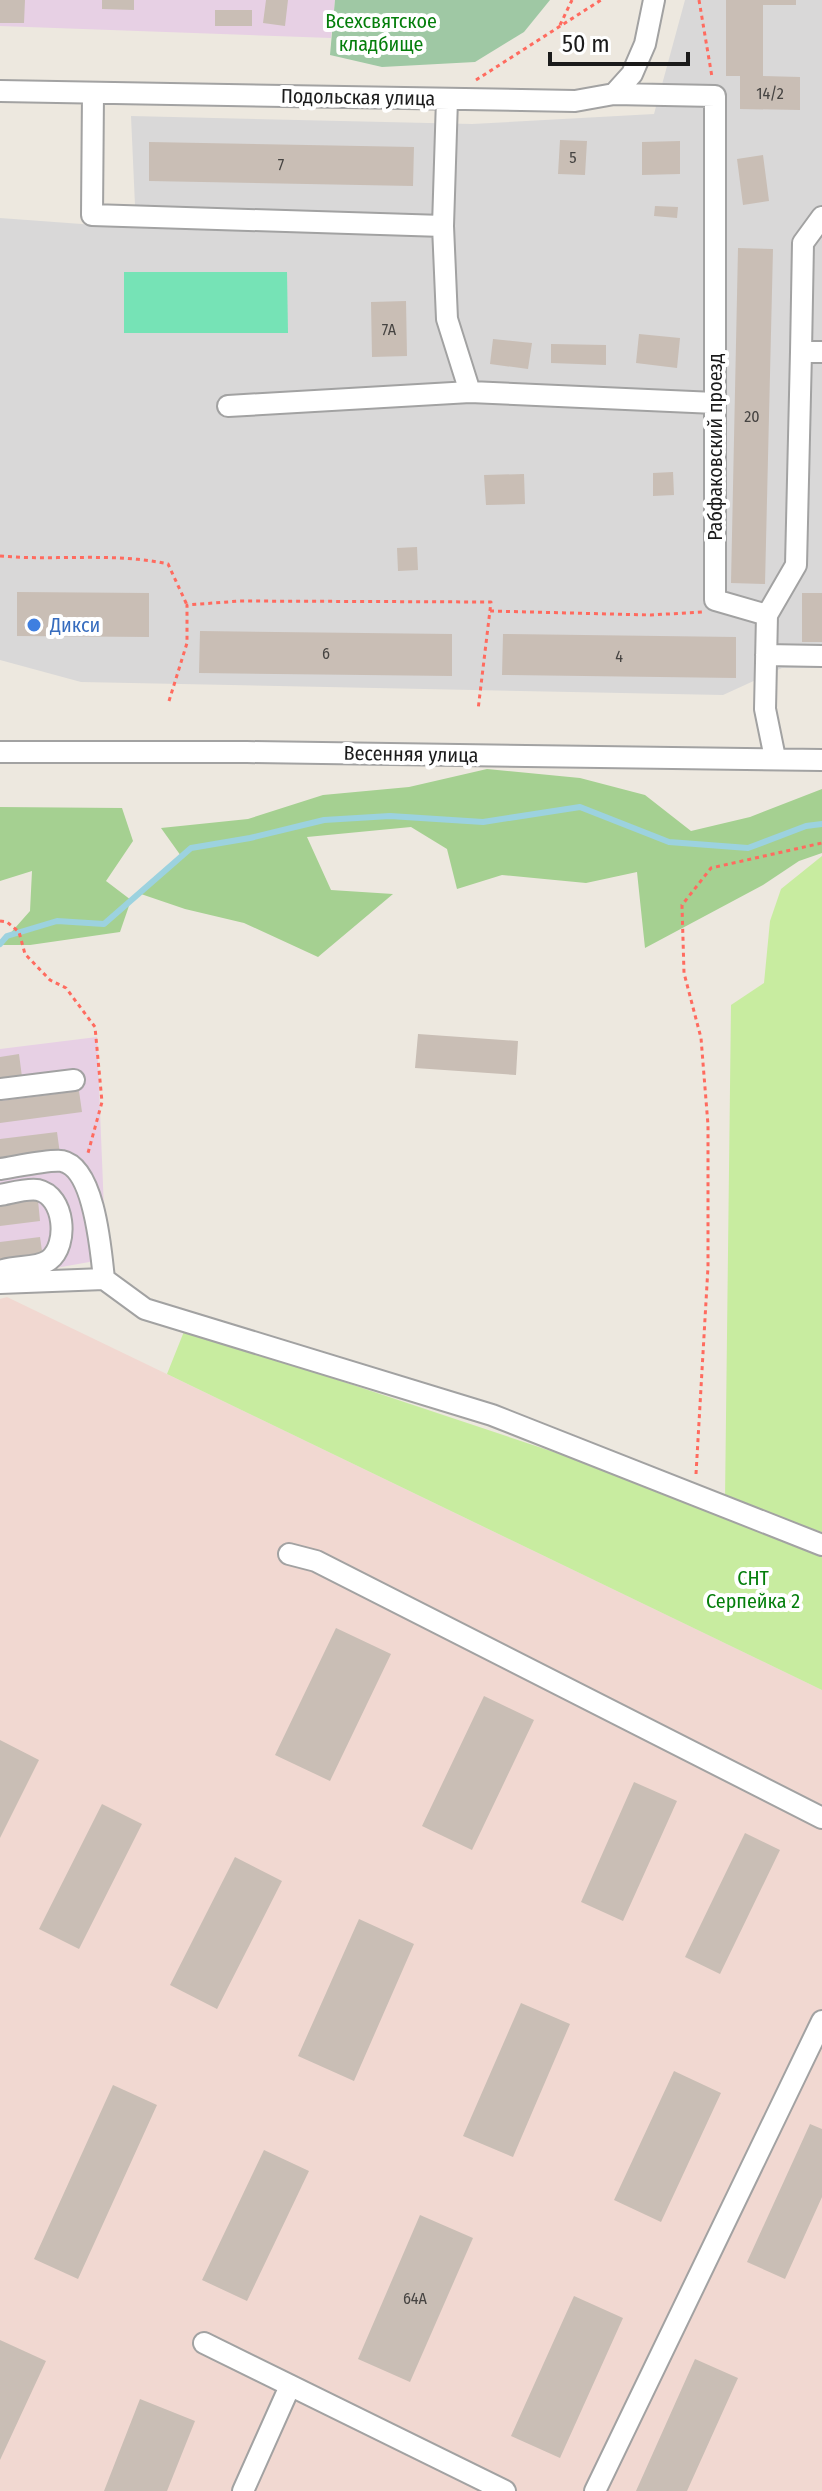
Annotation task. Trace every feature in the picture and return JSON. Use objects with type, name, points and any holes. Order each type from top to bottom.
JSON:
[{"type":"street","points":[[614,94],[632,74],[645,44],[654,0]]},
{"type":"street","name":"Подольская улица","points":[[0,91],[575,101],[614,94],[715,96]]},
{"type":"street","points":[[93,93],[92,215],[443,226]]},
{"type":"street","name":"Рабфаковский проезд","points":[[715,96],[715,600],[767,615]]},
{"type":"street","points":[[447,99],[443,226],[447,319],[470,392]]},
{"type":"street","points":[[775,758],[765,709],[767,615],[796,565],[803,243],[822,217]]},
{"type":"street","points":[[801,352],[822,352]]},
{"type":"street","points":[[228,406],[470,392],[715,403]]},
{"type":"street","points":[[766,655],[822,656]]},
{"type":"street","name":"Весенняя улица","points":[[0,752],[247,752],[822,760]]},
{"type":"street","points":[[0,1089],[74,1080]]},
{"type":"street","points":[[0,1169],[62,1161],[76,1170],[86,1185],[101,1247],[104,1279]]},
{"type":"street","points":[[0,1195],[38,1190],[50,1197],[58,1209],[62,1238],[56,1254],[47,1262],[0,1271]]},
{"type":"street","points":[[0,1283],[104,1279],[145,1309],[492,1415],[822,1545]]},
{"type":"street","points":[[289,1554],[316,1561],[822,1818]]},
{"type":"street","points":[[595,2491],[822,2021]]},
{"type":"street","points":[[204,2343],[505,2491]]},
{"type":"street","points":[[243,2491],[290,2386]]},
{"type":"path","points":[[560,26],[572,0]]},
{"type":"path","points":[[447,99],[601,0]]},
{"type":"path","points":[[699,0],[715,96]]},
{"type":"path","points":[[0,556],[32,559],[135,557],[168,564],[187,605],[187,643],[169,701]]},
{"type":"path","points":[[187,605],[240,601],[491,602],[478,710]]},
{"type":"path","points":[[490,611],[651,615],[714,611]]},
{"type":"path","points":[[694,1494],[703,1388],[708,1267],[708,1125],[701,1038],[684,973],[682,905],[711,868],[822,843]]},
{"type":"path","points":[[0,921],[7,922],[19,932],[25,954],[50,980],[66,988],[95,1027],[102,1102],[88,1148],[86,1185]]},
{"type":"shaded area","points":[[0,0],[335,0],[331,38],[0,26]]},
{"type":"shaded area","points":[[685,0],[822,0],[822,668],[782,668],[723,695],[81,682],[0,660],[0,218],[136,228],[131,116],[472,124],[654,114]]},
{"type":"shaded area","points":[[97,1037],[106,1259],[0,1278],[0,1049]]},
{"type":"shaded area","points":[[7,1297],[822,1690],[822,2491],[0,2491],[0,1299]]},
{"type":"green space","name":"Всехсвятское кладбище","points":[[335,0],[550,0],[524,32],[475,62],[382,67],[330,55]]},
{"type":"green space","points":[[124,272],[287,272],[288,333],[124,333]]},
{"type":"green space","points":[[487,769],[580,778],[645,795],[691,831],[750,817],[822,789],[822,853],[799,861],[763,885],[645,948],[637,872],[586,883],[502,875],[457,889],[447,849],[411,827],[307,837],[331,890],[393,894],[318,957],[244,923],[185,909],[138,893],[181,856],[161,828],[248,819],[323,795],[409,787]]},
{"type":"green space","points":[[0,807],[122,808],[133,841],[106,881],[131,900],[120,932],[30,945],[0,945],[30,911],[32,871],[0,881]]},
{"type":"green space","points":[[822,856],[822,1532],[725,1500],[731,1005],[764,983],[770,921],[781,889]]},
{"type":"green space","name":"СНТ Серпейка 2","points":[[185,1329],[626,1476],[822,1550],[822,1690],[167,1374]]},
{"type":"building","points":[[0,0],[25,0],[24,23],[0,23]]},
{"type":"building","points":[[102,0],[134,0],[134,10],[102,9]]},
{"type":"building","points":[[266,0],[288,0],[285,26],[263,23]]},
{"type":"building","points":[[726,0],[796,0],[796,5],[763,5],[763,76],[800,77],[800,110],[740,109],[740,76],[726,76]]},
{"type":"building","points":[[215,10],[252,10],[252,26],[215,26]]},
{"type":"building","points":[[560,140],[587,141],[585,175],[558,174]]},
{"type":"building","points":[[680,141],[680,174],[642,175],[642,142]]},
{"type":"building","points":[[149,142],[414,147],[413,186],[149,181]]},
{"type":"building","points":[[763,155],[769,201],[743,205],[737,159]]},
{"type":"building","points":[[655,206],[678,207],[677,218],[654,216]]},
{"type":"building","points":[[738,248],[773,249],[765,584],[731,583]]},
{"type":"building","points":[[406,301],[407,356],[372,357],[371,302]]},
{"type":"building","points":[[639,334],[680,338],[677,368],[636,363]]},
{"type":"building","points":[[493,339],[532,343],[528,369],[490,364]]},
{"type":"building","points":[[551,344],[606,345],[606,365],[551,363]]},
{"type":"building","points":[[673,472],[674,495],[653,496],[653,473]]},
{"type":"building","points":[[524,474],[525,504],[486,505],[484,475]]},
{"type":"building","points":[[417,547],[418,570],[398,571],[397,548]]},
{"type":"building","points":[[17,592],[149,593],[149,637],[17,636]]},
{"type":"building","points":[[802,593],[822,593],[822,642],[802,642]]},
{"type":"building","points":[[200,631],[452,634],[452,676],[199,673]]},
{"type":"building","points":[[503,634],[736,637],[736,678],[502,675]]},
{"type":"building","points":[[418,1034],[518,1041],[516,1075],[415,1068]]},
{"type":"building","points":[[19,1054],[22,1077],[0,1080],[0,1057]]},
{"type":"building","points":[[79,1091],[82,1112],[0,1123],[0,1101]]},
{"type":"building","points":[[57,1132],[60,1154],[0,1161],[0,1139]]},
{"type":"building","points":[[38,1200],[40,1221],[0,1226],[0,1205]]},
{"type":"building","points":[[40,1237],[43,1258],[0,1264],[0,1242]]},
{"type":"building","points":[[336,1628],[391,1654],[330,1781],[275,1755]]},
{"type":"building","points":[[484,1696],[534,1720],[472,1850],[422,1826]]},
{"type":"building","points":[[0,1740],[39,1760],[0,1838]]},
{"type":"building","points":[[634,1782],[677,1801],[623,1921],[581,1902]]},
{"type":"building","points":[[102,1804],[142,1824],[79,1949],[39,1929]]},
{"type":"building","points":[[745,1833],[780,1850],[720,1974],[685,1957]]},
{"type":"building","points":[[235,1857],[282,1881],[217,2009],[170,1985]]},
{"type":"building","points":[[359,1919],[414,1944],[354,2081],[298,2056]]},
{"type":"building","points":[[521,2003],[570,2024],[513,2157],[463,2136]]},
{"type":"building","points":[[674,2071],[721,2093],[661,2222],[614,2200]]},
{"type":"building","points":[[113,2085],[157,2105],[78,2279],[34,2259]]},
{"type":"building","points":[[810,2124],[822,2129],[822,2197],[785,2279],[747,2262]]},
{"type":"building","points":[[264,2150],[309,2171],[247,2301],[202,2280]]},
{"type":"building","points":[[420,2215],[473,2238],[410,2382],[358,2359]]},
{"type":"building","points":[[574,2296],[623,2318],[560,2458],[511,2436]]},
{"type":"building","points":[[0,2340],[46,2361],[0,2460]]},
{"type":"building","points":[[695,2359],[738,2378],[687,2491],[636,2491]]},
{"type":"building","points":[[140,2399],[195,2421],[167,2491],[104,2491]]},
{"type":"waterway","points":[[0,944],[7,936],[57,921],[104,924],[191,848],[324,820],[390,816],[483,822],[580,807],[669,842],[748,848],[806,826],[822,824]]},
{"type":"place","name":"Дикси","points":[[34,625]]}]
